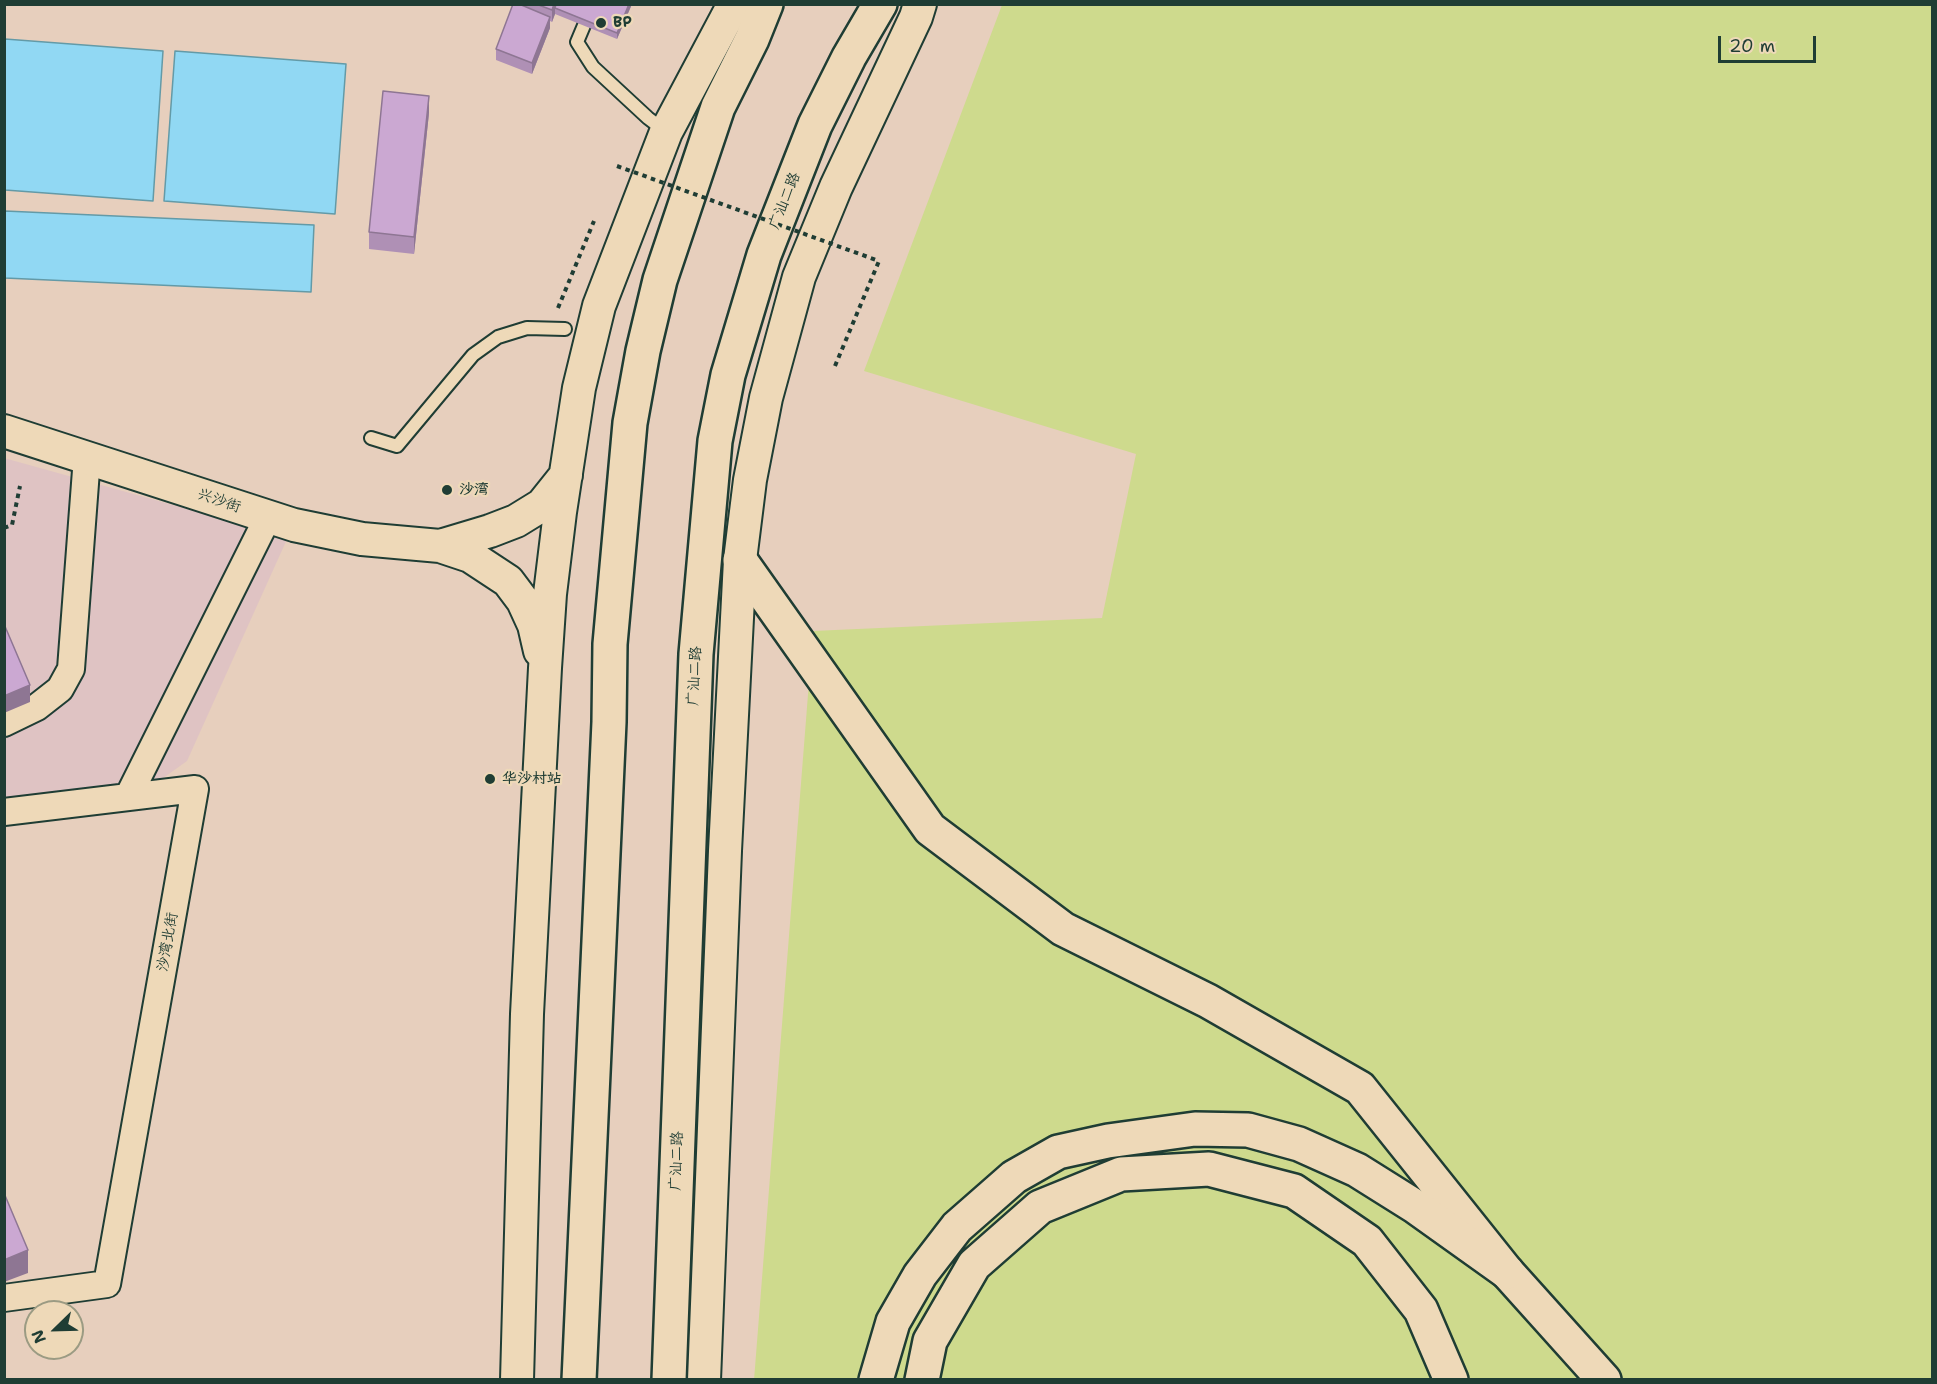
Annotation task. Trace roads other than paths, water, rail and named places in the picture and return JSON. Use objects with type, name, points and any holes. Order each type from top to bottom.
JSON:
[{"type":"main road","points":[[579,1380],[609,722],[610,644],[630,423],[643,351],[660,280],[718,107],[752,39],[766,4]]},
{"type":"main road","name":"广汕二路","points":[[669,1380],[692,725],[701,585],[715,441],[728,375],[764,255],[815,125],[849,57],[880,4]]},
{"type":"main road","points":[[740,560],[930,830],[1063,929],[1208,1001],[1360,1088],[1507,1272],[1604,1380]]},
{"type":"main road","points":[[876,1380],[893,1322],[920,1275],[957,1227],[1014,1177],[1058,1152],[1108,1141],[1195,1129],[1248,1130],[1299,1144],[1357,1170],[1416,1207],[1507,1272]]},
{"type":"main road","points":[[922,1380],[930,1341],[974,1265],[1040,1207],[1121,1174],[1209,1169],[1294,1191],[1367,1240],[1421,1310],[1451,1380]]},
{"type":"street","points":[[517,1380],[527,1014],[545,668],[550,594],[579,388],[599,306],[666,132],[734,4]]},
{"type":"street","points":[[704,1380],[725,851],[740,560],[750,480],[764,410],[799,277],[836,187],[920,4]]},
{"type":"street","name":"兴沙街","points":[[4,431],[294,525],[362,539],[440,546]]},
{"type":"street","points":[[4,723],[37,707],[60,689],[71,669],[87,457]]},
{"type":"street","points":[[440,546],[516,521],[542,505],[567,474]]},
{"type":"street","points":[[128,797],[268,518]]},
{"type":"street","points":[[440,546],[470,556],[508,581],[524,601],[534,625],[545,668]]},
{"type":"street","name":"沙湾北街","points":[[4,812],[195,789],[107,1284],[4,1298]]},
{"type":"lane","points":[[593,4],[577,42],[593,67],[666,132]]},
{"type":"lane","points":[[371,438],[397,446],[473,355],[498,337],[527,328],[565,329]]},
{"type":"water","points":[[5,39],[163,51],[153,201],[5,190]]},
{"type":"water","points":[[175,51],[346,64],[335,214],[164,201]]},
{"type":"water","points":[[5,211],[314,225],[311,292],[5,278]]},
{"type":"place","name":"BP","points":[[601,23]]},
{"type":"place","name":"沙湾","points":[[447,490]]},
{"type":"place","name":"华沙村站","points":[[490,779]]}]
